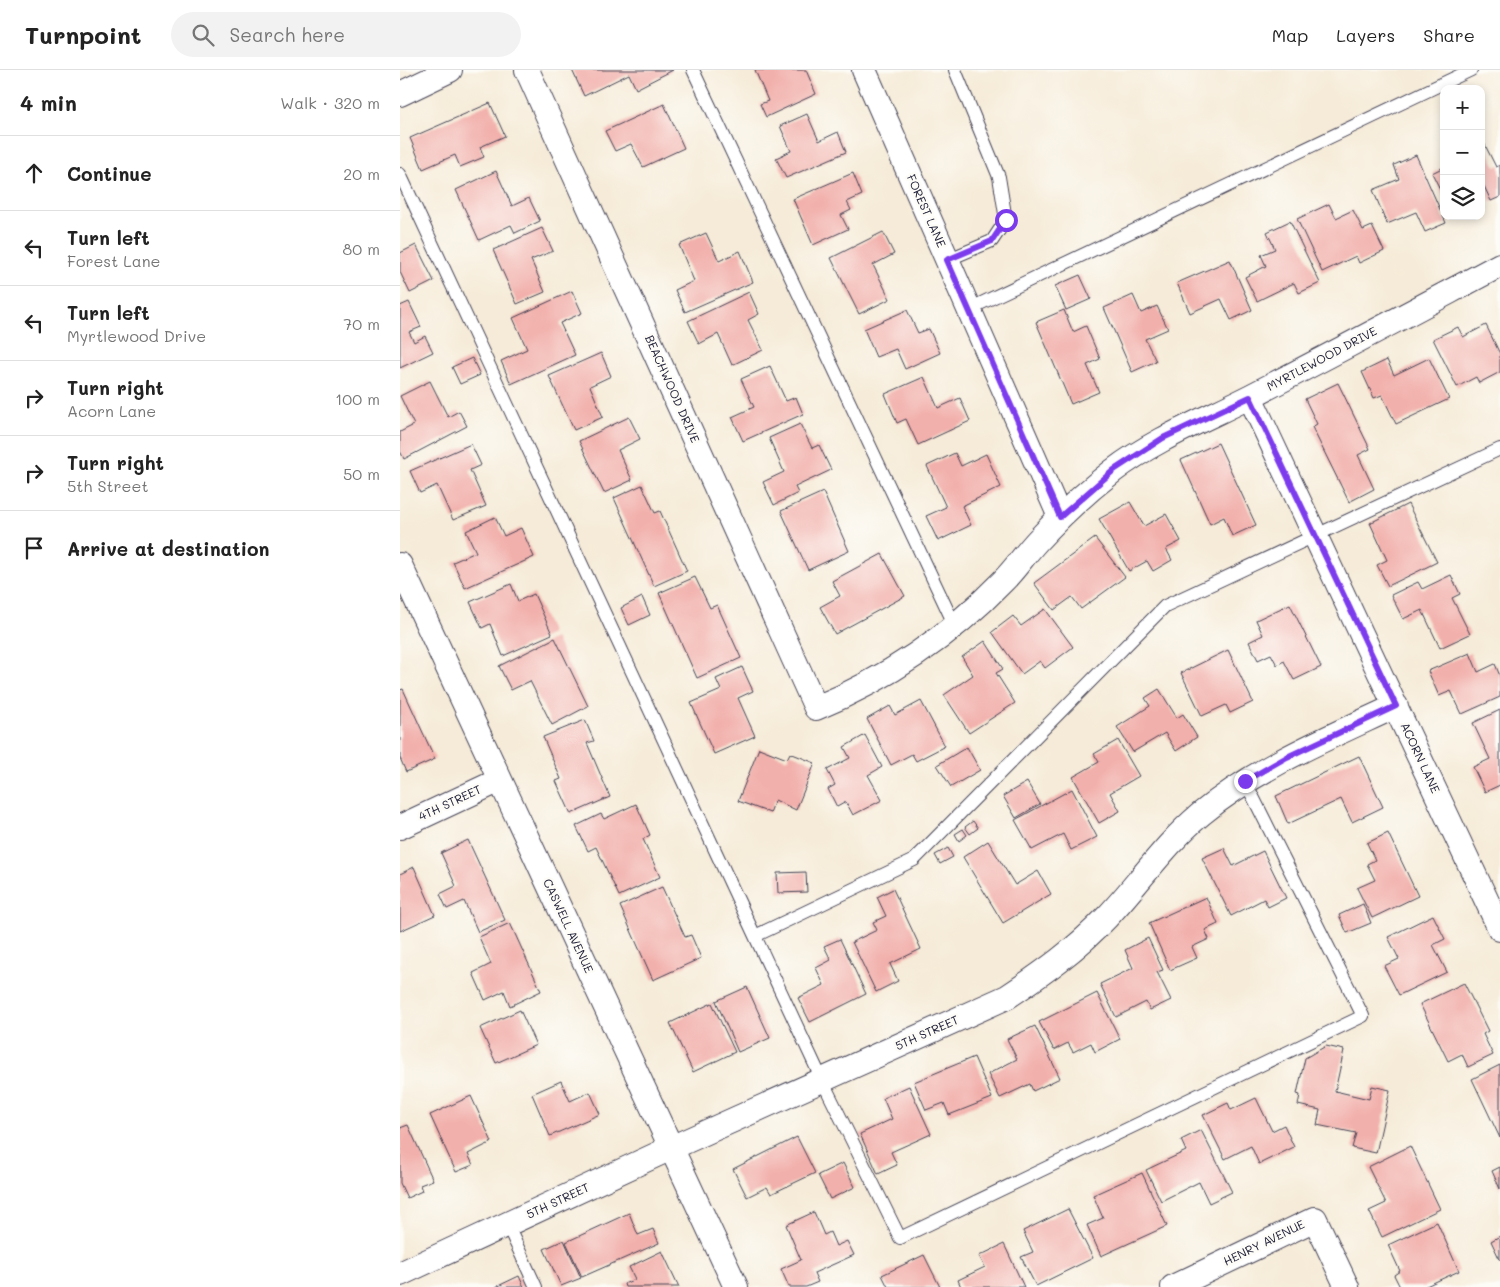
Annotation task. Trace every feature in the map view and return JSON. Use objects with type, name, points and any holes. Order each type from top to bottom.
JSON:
[{"type":"street","points":[[400,94],[450,70]]},
{"type":"street","name":"BEACHWOOD DRIVE","points":[[527,70],[816,708]]},
{"type":"street","name":"FOREST LANE","points":[[864,70],[1060,517]]},
{"type":"street","name":"MYRTLEWOOD DRIVE","points":[[816,708],[839,699],[892,671],[921,653],[967,616],[1004,580],[1060,517],[1114,470],[1163,438],[1250,397],[1500,265]]},
{"type":"street","name":"ACORN LANE","points":[[1250,397],[1500,929]]},
{"type":"street","name":"CASWELL AVENUE","points":[[400,565],[736,1287]]},
{"type":"street","name":"5TH STREET","points":[[400,1274],[671,1148],[1006,997],[1051,968],[1080,943],[1107,916],[1165,848],[1200,815],[1245,781],[1287,757],[1396,706]]},
{"type":"street","name":"4TH STREET","points":[[400,827],[500,780]]},
{"type":"street","name":"HENRY AVENUE","points":[[1173,1287],[1315,1219],[1347,1287]]},
{"type":"lane","points":[[693,70],[954,626]]},
{"type":"lane","points":[[947,260],[992,241],[1006,220],[999,177],[955,70]]},
{"type":"lane","points":[[969,309],[1471,70]]},
{"type":"lane","points":[[400,174],[822,1080],[900,1238],[1363,1016],[1245,781]]},
{"type":"lane","points":[[755,936],[914,860],[1165,606],[1316,537],[1500,449]]},
{"type":"lane","points":[[507,1224],[536,1287]]},
{"type":"building","points":[[572,70],[673,70],[636,89],[629,74],[584,96]]},
{"type":"building","points":[[755,70],[806,70],[816,94],[766,117],[760,104],[768,101]]},
{"type":"building","points":[[490,103],[505,136],[480,147],[484,157],[460,167],[455,155],[423,169],[410,138]]},
{"type":"building","points":[[664,104],[684,148],[643,167],[631,144],[615,151],[605,131]]},
{"type":"building","points":[[807,114],[819,141],[838,132],[846,152],[786,178],[776,158],[791,151],[780,126]]},
{"type":"building","points":[[1485,145],[1496,167],[1500,165],[1500,197],[1491,201],[1485,188]]},
{"type":"building","points":[[1416,155],[1440,209],[1440,220],[1445,220],[1446,223],[1425,232],[1416,212],[1387,224],[1373,190],[1399,179],[1394,165]]},
{"type":"building","points":[[1440,169],[1440,189],[1432,173]]},
{"type":"building","points":[[496,171],[512,206],[529,198],[540,221],[515,233],[511,225],[479,240],[456,190]]},
{"type":"building","points":[[853,173],[862,195],[847,202],[851,210],[841,215],[848,229],[813,245],[793,199]]},
{"type":"building","points":[[1329,204],[1336,218],[1353,210],[1363,230],[1372,226],[1384,251],[1359,263],[1356,256],[1322,272],[1297,219]]},
{"type":"building","points":[[1290,221],[1320,283],[1299,293],[1294,283],[1257,301],[1245,277],[1266,266],[1261,255],[1275,249],[1267,232]]},
{"type":"building","points":[[542,228],[553,251],[531,260],[545,292],[517,304],[493,250]]},
{"type":"building","points":[[883,232],[894,254],[873,265],[890,299],[859,314],[831,258]]},
{"type":"building","points":[[706,233],[719,261],[740,251],[753,282],[685,312],[675,290],[694,281],[679,245]]},
{"type":"building","points":[[416,245],[434,281],[410,293],[400,272],[400,253]]},
{"type":"building","points":[[1230,260],[1252,310],[1231,320],[1221,299],[1190,313],[1177,283]]},
{"type":"building","points":[[1080,275],[1091,299],[1066,310],[1055,286]]},
{"type":"building","points":[[572,291],[582,313],[560,323],[575,355],[511,384],[501,361],[527,349],[513,318]]},
{"type":"building","points":[[749,292],[759,314],[748,320],[763,350],[732,365],[718,334],[699,344],[688,321]]},
{"type":"building","points":[[1133,295],[1141,313],[1157,306],[1168,329],[1145,339],[1156,361],[1132,372],[1104,308]]},
{"type":"building","points":[[409,302],[421,327],[409,332],[414,342],[425,336],[433,352],[400,368],[400,306]]},
{"type":"building","points":[[907,310],[918,333],[929,329],[940,353],[905,369],[896,349],[876,357],[864,329]]},
{"type":"building","points":[[1064,310],[1073,332],[1086,326],[1100,359],[1087,365],[1099,392],[1071,404],[1036,322]]},
{"type":"building","points":[[1486,325],[1500,354],[1500,372],[1479,383],[1476,377],[1457,387],[1433,339],[1458,327],[1463,337]]},
{"type":"building","points":[[601,353],[611,376],[590,386],[603,417],[574,430],[549,376]]},
{"type":"building","points":[[472,358],[480,375],[460,384],[452,367]]},
{"type":"building","points":[[1429,358],[1449,399],[1396,424],[1382,395],[1374,398],[1362,372],[1387,360],[1394,375]]},
{"type":"building","points":[[770,366],[786,401],[796,397],[803,414],[743,441],[732,417],[754,407],[741,379]]},
{"type":"building","points":[[924,377],[938,408],[960,398],[970,421],[918,445],[906,419],[897,423],[885,394]]},
{"type":"building","points":[[430,381],[448,417],[459,411],[467,426],[404,459],[400,451],[400,432],[414,425],[400,396]]},
{"type":"building","points":[[1338,383],[1370,449],[1358,455],[1374,489],[1349,502],[1312,427],[1317,424],[1305,399]]},
{"type":"building","points":[[629,417],[640,439],[618,450],[632,480],[604,493],[579,441]]},
{"type":"building","points":[[800,424],[812,448],[819,445],[831,470],[795,487],[798,493],[774,505],[763,482],[784,472],[769,438]]},
{"type":"building","points":[[1218,443],[1256,525],[1232,536],[1224,517],[1210,524],[1181,460]]},
{"type":"building","points":[[471,444],[481,465],[470,470],[486,506],[453,520],[437,485],[420,493],[410,471]]},
{"type":"building","points":[[955,453],[961,466],[986,454],[1001,487],[962,506],[971,525],[938,541],[926,516],[946,507],[927,466]]},
{"type":"building","points":[[642,485],[655,513],[660,511],[687,571],[654,586],[614,498]]},
{"type":"building","points":[[823,492],[849,551],[808,570],[781,511]]},
{"type":"building","points":[[1130,502],[1144,526],[1166,514],[1181,541],[1166,549],[1172,560],[1153,571],[1147,561],[1129,571],[1099,519]]},
{"type":"building","points":[[1408,504],[1437,562],[1388,586],[1377,565],[1387,560],[1370,523]]},
{"type":"building","points":[[495,517],[504,536],[521,528],[534,557],[465,588],[453,562],[476,552],[466,531]]},
{"type":"building","points":[[1095,538],[1125,577],[1081,609],[1072,597],[1054,610],[1034,583]]},
{"type":"building","points":[[882,554],[905,596],[835,634],[820,607],[840,596],[832,581]]},
{"type":"building","points":[[1451,575],[1460,594],[1452,598],[1470,634],[1440,648],[1422,610],[1403,619],[1391,595],[1418,582],[1422,589]]},
{"type":"building","points":[[695,577],[710,608],[717,605],[741,658],[697,678],[659,593]]},
{"type":"building","points":[[511,584],[518,601],[534,594],[552,634],[503,656],[490,624],[482,628],[470,602]]},
{"type":"building","points":[[642,597],[650,615],[629,625],[621,608]]},
{"type":"building","points":[[1290,604],[1321,667],[1294,680],[1284,661],[1277,665],[1271,654],[1258,660],[1249,642],[1263,635],[1256,620]]},
{"type":"building","points":[[1045,609],[1073,647],[1045,668],[1040,661],[1022,674],[992,632],[1013,616],[1021,626]]},
{"type":"building","points":[[555,638],[588,706],[552,725],[530,681],[511,690],[499,666]]},
{"type":"building","points":[[985,641],[1003,669],[996,673],[1015,703],[969,733],[944,695],[973,675],[962,657]]},
{"type":"building","points":[[1228,650],[1253,702],[1230,713],[1226,705],[1202,716],[1181,673]]},
{"type":"building","points":[[1470,653],[1478,672],[1495,664],[1500,676],[1500,697],[1462,714],[1451,691],[1439,696],[1428,671]]},
{"type":"building","points":[[742,667],[753,691],[738,698],[755,736],[714,754],[691,703],[721,690],[716,679]]},
{"type":"building","points":[[403,689],[435,759],[406,772],[400,758],[400,690]]},
{"type":"building","points":[[1159,689],[1177,718],[1183,714],[1197,737],[1176,751],[1165,733],[1133,752],[1117,727],[1150,706],[1145,698]]},
{"type":"building","points":[[921,701],[945,746],[916,761],[912,754],[891,765],[867,719],[890,706],[895,715]]},
{"type":"building","points":[[1500,710],[1500,785],[1485,792],[1473,767],[1490,759],[1473,723]]},
{"type":"building","points":[[585,720],[594,741],[587,743],[610,797],[571,814],[556,781],[561,779],[543,737]]},
{"type":"building","points":[[865,735],[882,767],[868,775],[882,800],[853,815],[846,802],[837,807],[828,789],[835,785],[827,770],[850,758],[844,747]]},
{"type":"building","points":[[1118,740],[1139,776],[1110,793],[1120,811],[1099,823],[1073,777],[1099,762],[1094,754]]},
{"type":"building","points":[[967,747],[980,770],[951,787],[937,765]]},
{"type":"building","points":[[759,748],[787,759],[790,753],[815,763],[796,810],[775,800],[770,813],[738,801]]},
{"type":"building","points":[[1359,756],[1383,807],[1352,822],[1341,799],[1288,824],[1276,796]]},
{"type":"building","points":[[1027,782],[1040,804],[1016,818],[1003,796]]},
{"type":"building","points":[[1072,789],[1097,837],[1071,850],[1063,834],[1032,850],[1015,820]]},
{"type":"building","points":[[636,804],[650,835],[643,839],[660,877],[619,896],[596,847],[588,851],[576,826],[601,814],[604,819]]},
{"type":"building","points":[[973,821],[978,828],[970,834],[965,827]]},
{"type":"building","points":[[963,829],[967,835],[959,841],[955,834]]},
{"type":"building","points":[[1388,833],[1418,896],[1372,918],[1357,888],[1375,880],[1367,864],[1375,860],[1367,843]]},
{"type":"building","points":[[468,840],[505,920],[478,932],[464,901],[447,909],[440,894],[456,886],[441,853]]},
{"type":"building","points":[[988,841],[1015,885],[1038,871],[1051,894],[1003,923],[963,857]]},
{"type":"building","points":[[948,848],[953,857],[940,864],[935,855]]},
{"type":"building","points":[[1224,848],[1233,866],[1263,851],[1286,898],[1268,907],[1264,899],[1231,916],[1202,858]]},
{"type":"building","points":[[414,867],[435,915],[400,931],[400,874]]},
{"type":"building","points":[[806,872],[807,892],[778,893],[777,873]]},
{"type":"building","points":[[662,887],[685,937],[691,935],[701,958],[653,980],[620,906]]},
{"type":"building","points":[[893,889],[921,949],[890,964],[898,981],[876,992],[852,942],[877,930],[873,922],[886,916],[877,897]]},
{"type":"building","points":[[1206,897],[1218,924],[1205,930],[1209,939],[1192,947],[1197,958],[1170,970],[1149,923]]},
{"type":"building","points":[[1363,904],[1371,923],[1347,933],[1339,915]]},
{"type":"building","points":[[1433,915],[1445,939],[1433,945],[1447,972],[1399,995],[1384,966],[1399,959],[1388,937]]},
{"type":"building","points":[[510,923],[541,991],[510,1006],[504,991],[485,1000],[473,973],[491,964],[479,937]]},
{"type":"building","points":[[1148,938],[1163,970],[1157,972],[1171,1000],[1150,1010],[1146,1002],[1116,1017],[1100,984],[1133,968],[1125,950]]},
{"type":"building","points":[[840,939],[866,994],[810,1022],[798,998],[824,985],[816,968],[831,960],[824,946]]},
{"type":"building","points":[[1464,983],[1488,1031],[1483,1034],[1493,1055],[1468,1067],[1462,1054],[1448,1061],[1420,1004]]},
{"type":"building","points":[[747,987],[770,1038],[738,1052],[716,1001]]},
{"type":"building","points":[[1097,993],[1120,1039],[1095,1052],[1091,1043],[1073,1052],[1068,1043],[1054,1050],[1039,1022]]},
{"type":"building","points":[[712,1003],[735,1052],[693,1072],[670,1023]]},
{"type":"building","points":[[520,1010],[536,1045],[496,1063],[480,1028]]},
{"type":"building","points":[[1035,1026],[1060,1078],[1033,1091],[1030,1084],[1000,1098],[988,1074],[1017,1059],[1007,1039]]},
{"type":"building","points":[[1326,1046],[1344,1050],[1335,1091],[1369,1099],[1372,1086],[1390,1090],[1376,1153],[1352,1148],[1356,1133],[1317,1125],[1320,1110],[1298,1105],[1300,1095],[1297,1094],[1305,1058]]},
{"type":"building","points":[[974,1057],[992,1098],[949,1115],[944,1103],[926,1110],[914,1082]]},
{"type":"building","points":[[1500,1065],[1500,1138],[1472,1079]]},
{"type":"building","points":[[561,1081],[570,1101],[590,1092],[600,1114],[550,1136],[532,1094]]},
{"type":"building","points":[[909,1086],[931,1134],[891,1152],[897,1165],[878,1174],[860,1134],[892,1119],[883,1098]]},
{"type":"building","points":[[471,1096],[492,1142],[468,1154],[473,1165],[456,1172],[430,1115]]},
{"type":"building","points":[[1256,1098],[1272,1131],[1284,1125],[1294,1147],[1259,1164],[1251,1146],[1225,1159],[1203,1115],[1228,1103],[1231,1110]]},
{"type":"building","points":[[408,1125],[433,1180],[420,1185],[422,1191],[407,1198],[400,1183],[400,1128]]},
{"type":"building","points":[[1201,1130],[1232,1192],[1209,1203],[1199,1182],[1161,1201],[1146,1170],[1186,1151],[1181,1140]]},
{"type":"building","points":[[797,1137],[815,1173],[771,1194],[767,1187],[747,1197],[733,1169]]},
{"type":"building","points":[[1410,1146],[1440,1209],[1382,1237],[1369,1211],[1386,1203],[1368,1167]]},
{"type":"building","points":[[843,1163],[855,1187],[830,1199],[818,1175]]},
{"type":"building","points":[[1500,1167],[1500,1189],[1492,1171]]},
{"type":"building","points":[[1142,1173],[1167,1226],[1101,1256],[1087,1225],[1103,1218],[1093,1195]]},
{"type":"building","points":[[1068,1209],[1093,1258],[1036,1286],[1021,1257],[1033,1252],[1023,1231]]},
{"type":"building","points":[[814,1212],[824,1235],[830,1232],[836,1246],[847,1241],[854,1255],[814,1273],[818,1282],[806,1287],[789,1287],[781,1269],[801,1260],[786,1225]]},
{"type":"building","points":[[629,1213],[638,1235],[653,1229],[659,1243],[582,1277],[566,1242]]},
{"type":"building","points":[[1437,1222],[1459,1271],[1424,1287],[1400,1287],[1394,1275],[1400,1271],[1388,1245]]},
{"type":"building","points":[[1500,1236],[1500,1260],[1491,1241]]},
{"type":"building","points":[[564,1240],[581,1278],[561,1286],[544,1249]]},
{"type":"building","points":[[1004,1244],[1024,1287],[961,1287],[958,1280],[985,1267],[979,1256]]},
{"type":"building","points":[[662,1251],[679,1287],[625,1287],[624,1284],[635,1279],[629,1267]]},
{"type":"building","points":[[924,1255],[940,1287],[888,1287],[882,1275]]},
{"type":"building","points":[[519,1276],[524,1287],[496,1287]]},
{"type":"route","points":[[1006,220],[992,241],[947,260],[1060,517],[1076,501],[1114,470],[1163,438],[1250,397],[1396,706],[1287,757],[1245,781]]}]
